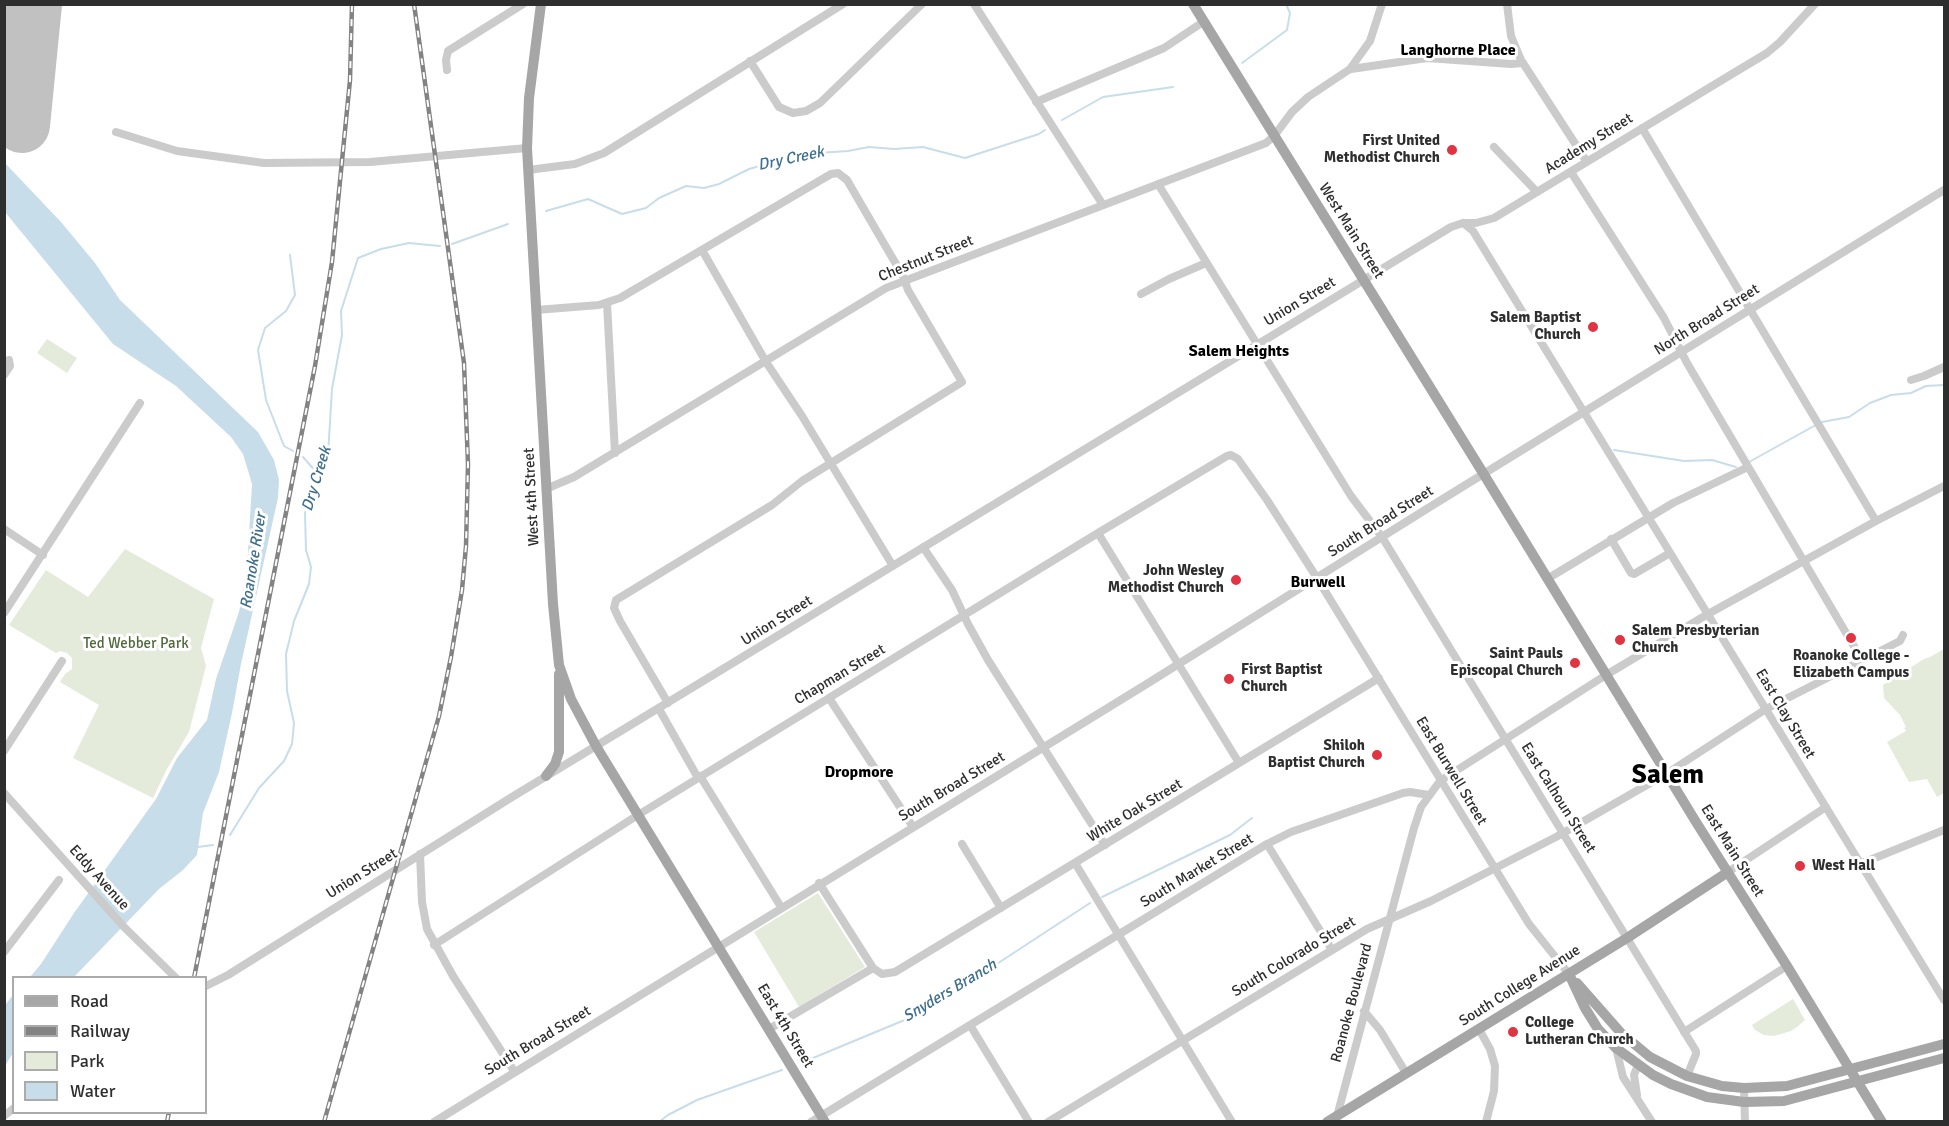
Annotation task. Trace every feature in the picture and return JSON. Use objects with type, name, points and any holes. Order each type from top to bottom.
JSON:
[{"type":"main road","name":"West 4th Street","points":[[541,4],[529,98],[527,148],[553,604],[560,664],[571,699],[596,746],[718,946]]},
{"type":"main road","name":"West Main Street","points":[[1193,4],[1483,473]]},
{"type":"main road","name":"East Main Street","points":[[1483,473],[1882,1122]]},
{"type":"main road","points":[[546,776],[555,764],[559,752],[560,664]]},
{"type":"main road","name":"South College Avenue","points":[[1333,1120],[1627,938],[1728,872]]},
{"type":"main road","name":"East 4th Street","points":[[718,946],[823,1118]]},
{"type":"main road","points":[[1569,974],[1598,1029],[1616,1048],[1638,1065],[1671,1084],[1707,1097],[1743,1102],[1784,1101],[1858,1083],[1944,1058]]},
{"type":"main road","points":[[1569,974],[1634,1045],[1667,1067],[1722,1086],[1744,1088],[1787,1086],[1944,1044]]},
{"type":"street","points":[[447,70],[448,51],[523,4]]},
{"type":"street","points":[[528,170],[575,164],[604,153],[843,4]]},
{"type":"street","points":[[750,61],[779,107],[786,111],[799,112],[820,103],[922,4]]},
{"type":"street","points":[[974,4],[1103,205]]},
{"type":"street","points":[[1274,136],[1292,112],[1308,96],[1350,69],[1370,41],[1382,4]]},
{"type":"street","points":[[1507,4],[1511,36],[1523,63],[1587,162]]},
{"type":"street","name":"Academy Street","points":[[1363,280],[1451,227],[1462,223],[1486,222],[1571,172],[1767,52],[1780,42],[1815,4]]},
{"type":"street","points":[[1036,102],[1164,48],[1203,22]]},
{"type":"street","points":[[1350,69],[1427,58],[1523,63]]},
{"type":"street","points":[[1642,128],[1876,521]]},
{"type":"street","points":[[116,132],[177,151],[264,163],[370,162],[527,148]]},
{"type":"street","name":"Chestnut Street","points":[[546,489],[574,477],[615,453],[886,288],[1266,143],[1274,136]]},
{"type":"street","points":[[1494,147],[1537,192]]},
{"type":"street","points":[[1571,172],[1664,318],[1748,467],[1862,660]]},
{"type":"street","points":[[536,310],[607,303],[631,293],[835,173],[847,180],[962,382],[802,481],[772,504],[618,598],[614,608],[668,703]]},
{"type":"street","name":"East Calhoun Street","points":[[1158,184],[1352,496],[1382,537],[1684,1032],[1696,1054],[1688,1076]]},
{"type":"street","name":"North Broad Street","points":[[1483,473],[1944,190]]},
{"type":"street","name":"East Clay Street","points":[[1462,223],[1473,231],[1944,1000]]},
{"type":"street","points":[[702,250],[766,362],[831,463],[893,566]]},
{"type":"street","points":[[1141,294],[1168,279],[1206,263]]},
{"type":"street","name":"Union Street","points":[[207,986],[228,975],[546,776],[1363,280]]},
{"type":"street","points":[[607,303],[615,453]]},
{"type":"street","points":[[4,375],[10,366],[9,360]]},
{"type":"street","points":[[1911,380],[1944,367]]},
{"type":"street","points":[[4,614],[140,403]]},
{"type":"street","name":"Chapman Street","points":[[434,945],[699,777],[1227,456],[1231,455],[1238,459],[1317,578]]},
{"type":"street","points":[[1547,579],[1673,502],[1748,467]]},
{"type":"street","name":"South Broad Street","points":[[434,1122],[1179,664],[1483,473]]},
{"type":"street","points":[[1429,795],[1440,781],[1606,675],[1708,614],[1944,486]]},
{"type":"street","points":[[4,529],[43,555]]},
{"type":"street","points":[[1098,533],[1239,763]]},
{"type":"street","points":[[1611,539],[1631,573],[1634,574],[1670,553]]},
{"type":"street","points":[[923,548],[952,590],[988,660],[1105,845]]},
{"type":"street","name":"East Burwell Street","points":[[1317,578],[1494,870],[1529,924],[1569,974]]},
{"type":"street","name":"South Colorado Street","points":[[1048,1122],[1367,929],[1494,870],[1596,816],[1766,709],[1900,640],[1903,635]]},
{"type":"street","points":[[4,751],[62,661]]},
{"type":"street","name":"White Oak Street","points":[[873,968],[885,974],[904,967],[1379,678]]},
{"type":"street","points":[[829,698],[913,827]]},
{"type":"street","points":[[658,709],[781,907]]},
{"type":"street","name":"Eddy Avenue","points":[[4,793],[124,927],[174,976]]},
{"type":"street","name":"South Market Street","points":[[812,1122],[823,1118],[970,1024],[1267,844],[1291,832],[1403,793],[1429,795]]},
{"type":"street","name":"Roanoke Boulevard","points":[[1333,1120],[1414,828],[1421,807],[1429,795]]},
{"type":"street","points":[[1728,872],[1826,807]]},
{"type":"street","points":[[1860,864],[1944,830]]},
{"type":"street","points":[[962,844],[1001,908]]},
{"type":"street","points":[[1267,844],[1332,950]]},
{"type":"street","points":[[420,854],[423,910],[427,929],[434,945],[514,1071]]},
{"type":"street","points":[[1075,863],[1232,1122]]},
{"type":"street","points":[[4,952],[59,880]]},
{"type":"street","points":[[769,1029],[873,968],[819,884]]},
{"type":"street","points":[[1684,1032],[1787,966]]},
{"type":"street","points":[[1364,1011],[1380,1029],[1406,1073]]},
{"type":"street","points":[[970,1024],[1029,1122]]},
{"type":"street","points":[[1479,1029],[1490,1049],[1495,1066],[1494,1091],[1486,1122]]},
{"type":"street","points":[[1616,1048],[1623,1077],[1652,1122]]},
{"type":"street","points":[[1638,1065],[1633,1082],[1641,1103]]},
{"type":"street","points":[[1744,1088],[1745,1122]]},
{"type":"green space","points":[[47,339],[77,358],[67,373],[37,353]]},
{"type":"green space","name":"Ted Webber Park","points":[[125,549],[214,599],[201,648],[206,666],[189,732],[153,798],[73,758],[99,705],[60,682],[72,669],[72,658],[67,653],[60,651],[56,653],[9,625],[46,570],[88,597]]},
{"type":"green space","points":[[1944,649],[1944,793],[1937,797],[1927,779],[1909,782],[1887,742],[1906,731],[1904,728],[1906,727],[1900,715],[1884,698],[1883,685]]},
{"type":"green space","points":[[818,893],[865,967],[799,1007],[754,932]]},
{"type":"green space","points":[[1793,999],[1805,1020],[1797,1027],[1774,1036],[1764,1035],[1755,1030],[1752,1025]]},
{"type":"water","name":"Roanoke River","points":[[4,162],[61,222],[95,263],[120,300],[258,432],[274,460],[279,480],[278,498],[232,713],[219,772],[203,813],[197,855],[183,870],[159,889],[75,976],[31,976],[156,799],[177,758],[207,720],[216,679],[239,612],[247,569],[252,484],[243,454],[231,437],[176,386],[113,344],[5,212]]},
{"type":"water","points":[[12,996],[12,1055],[5,1066],[5,1005]]},
{"type":"waterway","name":"Dry Creek","points":[[1242,63],[1287,30],[1290,13],[1286,4]]},
{"type":"waterway","name":"Dry Creek","points":[[1062,120],[1103,97],[1173,87]]},
{"type":"waterway","name":"Dry Creek","points":[[546,211],[588,199],[622,214],[646,208],[659,198],[686,186],[704,188],[719,184],[749,169],[803,154],[869,147],[894,149],[923,147],[965,158],[1045,130]]},
{"type":"waterway","name":"Dry Creek","points":[[452,244],[508,224]]},
{"type":"waterway","name":"Dry Creek","points":[[230,835],[259,788],[284,761],[292,744],[294,723],[287,691],[286,654],[294,621],[309,584],[311,567],[306,550],[305,513],[318,474],[328,455],[332,389],[342,335],[341,311],[358,258],[381,249],[409,243],[440,246]]},
{"type":"waterway","points":[[290,255],[295,295],[286,311],[265,328],[258,350],[266,400],[284,446],[293,451]]},
{"type":"waterway","points":[[1822,422],[1849,417],[1870,403],[1891,395],[1911,393],[1926,386],[1944,385]]},
{"type":"waterway","points":[[1749,462],[1814,426]]},
{"type":"waterway","points":[[1614,450],[1684,461],[1712,460],[1736,467]]},
{"type":"waterway","points":[[303,457],[318,474]]},
{"type":"waterway","name":"Snyders Branch","points":[[1102,897],[1230,835],[1252,818]]},
{"type":"waterway","name":"Dry Creek","points":[[198,847],[213,845]]},
{"type":"waterway","name":"Snyders Branch","points":[[801,1063],[907,1019],[959,983],[986,971],[1090,903]]},
{"type":"waterway","name":"Snyders Branch","points":[[659,1122],[697,1100],[782,1070]]},
{"type":"runway","points":[[22,125],[34,4]]},
{"type":"railway","points":[[194,976],[315,366],[332,262],[350,80],[352,4]]},
{"type":"railway","points":[[324,1122],[439,716],[462,590],[466,546],[468,464],[464,363],[414,4]]},
{"type":"railway","points":[[167,1122],[169,1114]]},
{"type":"place","name":"First United Methodist Church","points":[[1452,150]]},
{"type":"place","name":"Salem Baptist Church","points":[[1593,327]]},
{"type":"place","name":"John Wesley Methodist Church","points":[[1236,580]]},
{"type":"place","name":"Roanoke College - Elizabeth Campus","points":[[1851,638]]},
{"type":"place","name":"Salem Presbyterian Church","points":[[1620,640]]},
{"type":"place","name":"Saint Pauls Episcopal Church","points":[[1575,663]]},
{"type":"place","name":"First Baptist Church","points":[[1229,679]]},
{"type":"place","name":"Shiloh Baptist Church","points":[[1377,755]]},
{"type":"place","name":"West Hall","points":[[1800,866]]},
{"type":"place","name":"College Lutheran Church","points":[[1513,1032]]},
{"type":"district","name":"Langhorne Place","points":[[1458,51]]},
{"type":"district","name":"Salem Heights","points":[[1239,352]]},
{"type":"district","name":"Burwell","points":[[1318,583]]},
{"type":"district","name":"Dropmore","points":[[859,773]]},
{"type":"district","name":"Salem","points":[[1668,776]]}]
